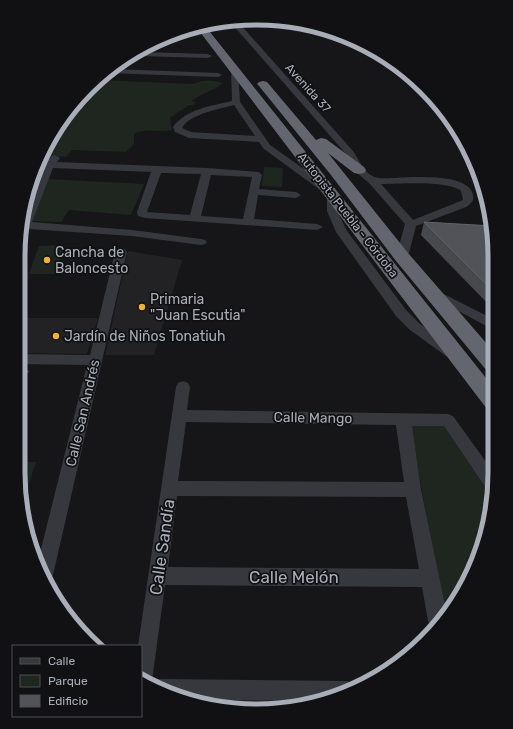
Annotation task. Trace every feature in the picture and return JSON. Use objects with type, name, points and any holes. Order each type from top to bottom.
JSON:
[{"type":"highway","name":"Autopista Puebla - Córdoba","points":[[217,28],[336,172],[402,257],[488,359]]},
{"type":"highway","name":"Autopista Puebla - Córdoba","points":[[204,31],[488,395]]},
{"type":"highway","points":[[292,119],[359,170]]},
{"type":"street","name":"Avenida 37","points":[[237,26],[350,153],[359,170]]},
{"type":"street","points":[[124,67],[141,62],[208,56]]},
{"type":"street","points":[[141,62],[218,75]]},
{"type":"street","points":[[234,69],[236,102],[271,151],[332,194]]},
{"type":"street","points":[[236,102],[190,117],[181,122],[177,127],[178,130],[189,135],[262,138]]},
{"type":"street","points":[[36,187],[47,161],[255,174],[257,175],[252,192],[248,222]]},
{"type":"street","points":[[157,169],[142,214],[317,227]]},
{"type":"street","points":[[359,170],[374,181],[411,224]]},
{"type":"street","points":[[195,218],[207,172]]},
{"type":"street","points":[[374,181],[443,182],[462,187],[467,192],[468,201],[411,224]]},
{"type":"street","points":[[252,192],[296,195]]},
{"type":"street","points":[[402,257],[411,224]]},
{"type":"street","points":[[27,229],[132,233],[200,242]]},
{"type":"street","name":"Calle San Andrés","points":[[46,567],[121,252]]},
{"type":"street","points":[[432,292],[488,322]]},
{"type":"street","points":[[26,360],[95,360]]},
{"type":"street","name":"Calle Sandía","points":[[144,674],[183,387]]},
{"type":"street","name":"Calle Mango","points":[[179,416],[448,420],[488,477]]},
{"type":"street","points":[[403,419],[413,490],[437,617]]},
{"type":"street","points":[[170,488],[413,490]]},
{"type":"street","name":"Calle Melón","points":[[157,576],[430,578]]},
{"type":"street","points":[[175,689],[334,691]]},
{"type":"shaded area","name":"Primaria \"Juan Escutia\"","points":[[128,251],[182,260],[154,355],[105,355]]},
{"type":"shaded area","name":"Jardín de Niños Tonatiuh","points":[[25,318],[98,318],[87,354],[25,353]]},
{"type":"green space","points":[[106,80],[193,84],[208,80],[223,83],[192,101],[196,102],[194,105],[189,105],[170,118],[172,130],[147,130],[134,134],[134,144],[126,152],[72,150],[66,157],[50,156],[67,125],[82,104]]},
{"type":"green space","points":[[264,167],[283,168],[282,187],[262,186]]},
{"type":"green space","points":[[47,179],[144,184],[131,215],[69,210],[61,222],[32,221]]},
{"type":"green space","name":"Cancha de Baloncesto","points":[[64,245],[56,274],[29,274],[39,246]]},
{"type":"green space","points":[[410,424],[443,424],[488,491],[484,518],[476,547],[464,575],[444,607],[434,561]]},
{"type":"green space","points":[[25,462],[36,462],[26,494]]},
{"type":"building","points":[[424,222],[486,226],[488,241],[488,286]]},
{"type":"place","name":"Cancha de Baloncesto","points":[[47,260]]},
{"type":"place","name":"Primaria \"Juan Escutia\"","points":[[142,307]]},
{"type":"place","name":"Jardín de Niños Tonatiuh","points":[[56,336]]}]
